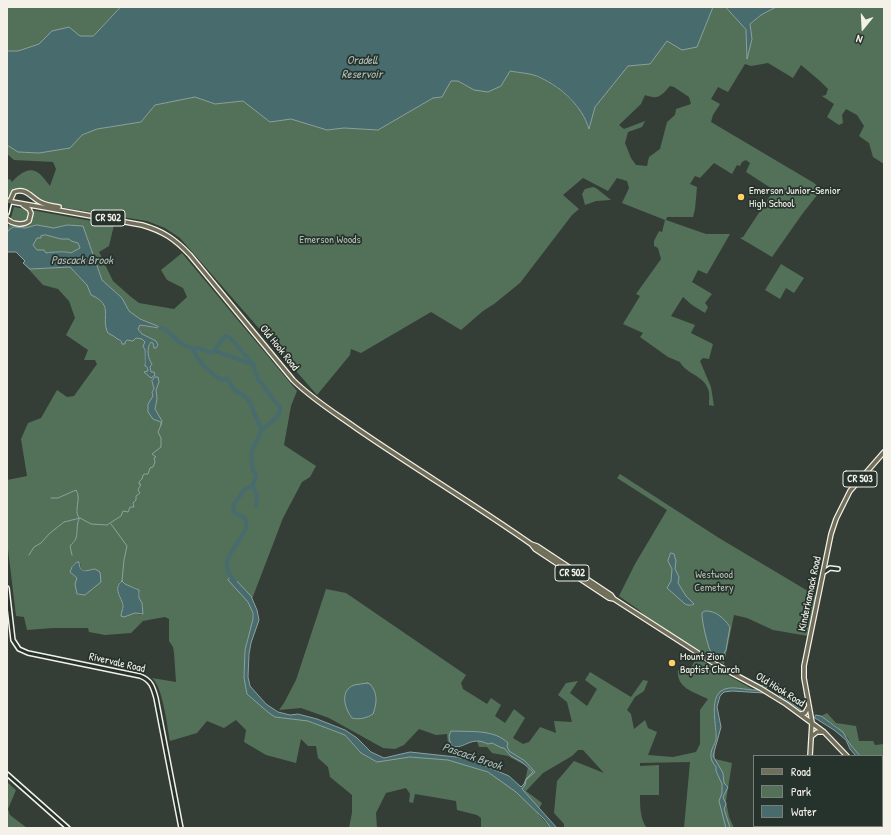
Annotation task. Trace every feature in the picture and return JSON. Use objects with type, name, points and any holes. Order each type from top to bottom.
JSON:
[{"type":"main road","points":[[8,201],[14,192],[20,190],[47,205],[77,213]]},
{"type":"main road","name":"Old Hook Road","points":[[8,201],[142,225],[158,229],[171,237],[190,254],[293,380],[306,392],[397,456],[468,501],[531,544],[537,546],[580,574],[614,599],[716,664],[766,691],[801,714],[824,732],[846,755]]},
{"type":"main road","points":[[7,219],[11,222],[23,224],[29,221],[32,215],[20,203]]},
{"type":"main road","name":"Kinderkamack Road","points":[[810,755],[812,722],[804,678],[804,666],[831,534],[839,512],[850,491],[884,452]]},
{"type":"main road","points":[[801,714],[805,713],[810,705]]},
{"type":"main road","points":[[812,736],[817,732],[824,732]]},
{"type":"street","points":[[7,214],[8,201]]},
{"type":"street","points":[[823,574],[829,568],[838,570]]},
{"type":"street","name":"Rivervale Road","points":[[7,588],[13,640],[19,649],[28,653],[140,676],[150,682],[156,698],[181,828]]},
{"type":"street","points":[[7,774],[68,828]]},
{"type":"green space","points":[[7,7],[121,7],[93,36],[80,36],[52,31],[39,44],[18,51],[7,51]]},
{"type":"green space","name":"Emerson Woods","points":[[713,7],[726,7],[746,30],[747,58],[752,39],[750,24],[761,15],[775,7],[884,7],[884,164],[873,157],[869,143],[859,136],[864,126],[857,115],[846,109],[842,115],[843,123],[839,125],[827,117],[834,104],[822,96],[826,95],[828,89],[801,65],[793,78],[768,63],[751,66],[745,64],[728,92],[718,87],[711,99],[720,104],[713,115],[711,122],[820,188],[818,194],[772,257],[740,238],[743,237],[774,190],[746,172],[750,163],[746,160],[742,162],[740,166],[737,165],[732,174],[714,163],[700,178],[695,176],[690,184],[697,187],[693,217],[667,217],[666,220],[706,234],[730,234],[707,274],[698,270],[692,282],[712,294],[705,303],[708,307],[705,313],[683,297],[671,316],[695,325],[691,333],[713,344],[709,359],[703,358],[700,361],[711,387],[714,406],[709,405],[709,391],[706,384],[699,377],[686,369],[680,362],[668,357],[640,337],[643,333],[623,324],[640,296],[636,294],[661,259],[658,248],[654,246],[654,241],[659,231],[662,232],[665,220],[622,203],[629,188],[627,181],[617,178],[608,191],[583,178],[563,195],[579,209],[572,215],[520,283],[461,330],[431,312],[361,353],[351,349],[350,355],[317,395],[180,238],[165,228],[147,221],[47,205],[20,190],[11,196],[7,195],[7,180],[10,179],[12,182],[23,172],[34,170],[41,175],[50,186],[56,169],[53,162],[14,160],[7,154],[7,145],[18,152],[39,153],[70,148],[82,135],[97,129],[141,122],[155,105],[195,97],[215,104],[243,101],[270,122],[291,119],[327,130],[344,128],[378,130],[433,98],[442,97],[451,81],[458,81],[474,90],[501,86],[510,71],[537,76],[562,92],[576,105],[586,120],[589,128],[595,107],[628,66],[650,64],[667,40],[697,47]],"holes":[[[670,86],[689,97],[691,104],[676,109],[675,115],[667,122],[660,149],[649,157],[647,166],[636,165],[631,158],[625,143],[628,132],[642,127],[645,121],[624,129],[619,125],[641,104],[645,95],[656,97],[662,95]]]},
{"type":"green space","points":[[593,187],[611,200],[596,201],[585,205],[582,194],[585,189]]},
{"type":"green space","points":[[14,207],[114,225],[109,246],[99,252],[113,281],[139,303],[174,309],[187,297],[183,288],[167,280],[161,270],[182,253],[297,391],[291,406],[284,445],[316,466],[310,477],[302,482],[283,518],[252,599],[253,619],[245,650],[244,678],[247,694],[275,717],[308,721],[345,735],[361,753],[377,762],[410,757],[449,760],[488,772],[509,785],[524,786],[528,767],[508,756],[492,753],[487,747],[479,747],[477,741],[455,746],[448,744],[447,734],[436,735],[419,729],[404,745],[395,749],[383,748],[329,718],[301,708],[279,710],[296,680],[326,589],[346,593],[466,675],[461,683],[463,689],[487,704],[491,698],[501,705],[495,716],[505,723],[514,709],[525,718],[513,738],[523,744],[529,742],[540,727],[556,733],[554,721],[572,722],[567,702],[558,695],[566,683],[578,681],[570,693],[587,706],[597,689],[585,680],[590,672],[631,697],[643,680],[648,681],[644,691],[635,697],[627,710],[631,714],[634,729],[645,720],[648,728],[657,732],[648,755],[673,757],[696,752],[700,744],[700,710],[708,699],[687,689],[680,681],[678,670],[689,670],[697,658],[754,690],[722,690],[714,706],[716,737],[714,745],[715,744],[715,759],[732,763],[726,801],[729,817],[734,828],[684,828],[690,762],[640,763],[640,766],[659,765],[659,795],[640,795],[640,808],[647,828],[564,828],[564,824],[554,813],[557,781],[574,761],[604,773],[583,750],[578,750],[572,756],[543,773],[526,791],[542,803],[539,809],[539,815],[551,828],[481,828],[481,818],[477,815],[457,810],[456,801],[415,794],[413,803],[409,802],[410,794],[406,788],[386,793],[376,813],[377,828],[349,828],[352,813],[352,795],[330,777],[328,767],[318,758],[316,746],[308,746],[301,739],[296,763],[266,755],[244,742],[246,730],[236,720],[224,728],[207,721],[197,733],[170,741],[162,698],[156,683],[152,678],[176,682],[173,647],[169,641],[169,619],[165,617],[143,621],[131,633],[105,635],[89,632],[88,628],[27,630],[24,617],[16,616],[7,541],[7,480],[27,476],[21,439],[28,423],[41,418],[57,390],[67,397],[74,396],[97,364],[95,360],[84,360],[88,350],[66,335],[75,318],[69,301],[58,289],[43,285],[23,263],[30,269],[70,267],[87,285],[91,295],[98,299],[105,307],[106,322],[112,335],[120,340],[122,344],[125,344],[127,340],[133,341],[136,338],[142,339],[145,342],[144,363],[148,371],[144,372],[151,372],[150,367],[152,365],[149,360],[148,350],[151,342],[155,348],[154,341],[142,334],[138,329],[139,325],[163,329],[140,319],[129,311],[122,298],[102,280],[83,226],[67,225],[54,228],[37,225],[25,228],[13,227],[7,232]],"holes":[[[156,377],[159,379],[156,390],[157,399],[155,409],[162,423],[149,413],[148,409],[154,396],[152,393],[154,389],[152,381]],[[77,562],[80,563],[81,569],[87,571],[99,583],[85,595],[78,595],[77,593],[77,578],[70,572],[73,565]],[[120,582],[124,582],[125,584],[136,588],[140,593],[139,598],[142,603],[143,612],[141,615],[135,613],[133,614],[123,609],[117,589]]]},
{"type":"green space","points":[[46,235],[61,239],[69,239],[78,243],[80,248],[71,253],[46,253],[44,250],[37,250],[33,245],[37,237]]},
{"type":"green space","points":[[781,264],[804,278],[794,293],[786,288],[780,299],[765,290]]},
{"type":"green space","name":"Westwood Cemetery","points":[[620,474],[719,538],[818,597],[810,636],[773,630],[747,618],[734,615],[724,664],[690,645],[644,615],[619,596],[635,564],[667,510],[617,478]]},
{"type":"green space","points":[[827,713],[836,723],[856,726],[859,741],[873,741],[875,745],[884,744],[884,782],[883,755],[859,755],[850,744],[848,738],[836,726],[821,716]]},
{"type":"green space","points":[[7,782],[16,790],[8,809],[10,815],[27,828],[7,828]]},
{"type":"water","name":"Oradell Reservoir","points":[[121,7],[713,7],[697,47],[682,50],[667,41],[650,64],[628,66],[595,107],[589,129],[582,113],[564,92],[537,76],[510,71],[501,86],[488,92],[474,90],[458,81],[451,81],[442,97],[433,98],[378,130],[344,128],[327,130],[291,119],[270,122],[243,101],[215,104],[195,97],[155,105],[141,122],[97,129],[82,135],[70,148],[39,153],[18,152],[7,145],[7,51],[18,51],[39,44],[52,31],[69,27],[80,36],[93,36]]},
{"type":"water","points":[[726,7],[776,7],[761,15],[750,24],[752,39],[747,59],[746,30]]},
{"type":"water","name":"Pascack Brook","points":[[37,225],[54,228],[67,225],[83,226],[102,280],[122,298],[129,311],[140,319],[165,329],[140,325],[138,329],[142,334],[156,341],[158,345],[154,348],[153,343],[151,342],[148,350],[149,359],[152,364],[150,367],[151,372],[154,372],[155,375],[151,378],[144,372],[148,371],[147,367],[145,366],[145,350],[143,346],[145,342],[142,339],[136,338],[133,341],[127,340],[125,344],[122,344],[121,341],[108,333],[105,322],[106,312],[103,303],[91,295],[87,285],[70,267],[30,269],[23,263],[25,261],[16,252],[7,252],[7,232],[13,227],[25,228]],"holes":[[[46,235],[61,239],[69,239],[78,243],[80,248],[71,253],[46,253],[44,250],[37,250],[33,245],[37,238],[41,238],[41,236]]]},
{"type":"water","points":[[155,377],[158,377],[159,382],[156,390],[157,399],[155,409],[162,421],[161,425],[161,422],[153,419],[148,412],[148,404],[153,396],[152,392],[154,389],[152,381]]},
{"type":"water","points":[[671,553],[674,554],[676,561],[675,569],[679,577],[678,583],[686,596],[694,604],[693,605],[685,604],[667,588],[671,581],[672,569],[668,561]]},
{"type":"water","points":[[79,562],[81,569],[84,571],[95,569],[100,572],[101,582],[85,595],[77,594],[75,584],[77,578],[70,572],[72,567]]},
{"type":"water","points":[[232,576],[251,596],[257,610],[259,620],[251,643],[248,677],[250,686],[266,704],[278,712],[290,715],[298,714],[317,719],[345,730],[357,738],[371,752],[384,758],[410,752],[456,757],[474,761],[509,776],[521,787],[526,779],[533,772],[522,762],[511,756],[504,748],[492,743],[488,744],[477,741],[457,747],[452,746],[449,738],[451,731],[481,732],[496,735],[508,743],[507,746],[509,751],[525,761],[535,772],[526,780],[522,789],[557,828],[551,828],[545,820],[516,792],[488,772],[448,760],[410,757],[377,762],[361,753],[345,735],[308,721],[275,717],[269,713],[247,694],[244,678],[245,650],[253,619],[253,613],[248,602],[228,580]]},
{"type":"water","points":[[122,581],[125,584],[139,590],[139,598],[142,603],[143,614],[135,613],[124,617],[121,616],[123,606],[118,593],[118,587]]},
{"type":"water","points":[[705,611],[719,615],[730,627],[726,650],[721,658],[714,656],[710,650],[702,616],[702,613]]},
{"type":"water","points":[[770,679],[778,683],[785,698],[801,710],[800,712],[782,699],[772,682],[768,683],[764,693],[732,691],[724,692],[720,696],[717,707],[721,727],[713,756],[723,773],[724,783],[728,787],[723,797],[726,804],[724,809],[730,828],[726,828],[719,801],[722,793],[722,784],[711,757],[711,752],[716,739],[714,714],[715,700],[717,695],[725,689],[734,688],[757,690]]},
{"type":"water","points":[[367,683],[373,687],[376,695],[373,714],[363,718],[352,718],[347,710],[345,700],[346,691],[354,685]]},
{"type":"water","points":[[816,715],[821,716],[843,732],[859,755],[855,755],[850,749],[846,740],[834,730],[815,718]]},
{"type":"waterway","name":"Pascack Brook","points":[[160,328],[165,329],[180,343],[193,349],[199,348],[211,353],[226,336],[231,339],[253,364],[258,379],[280,408],[280,412],[277,417],[262,430],[253,448],[251,456],[253,471],[256,474],[256,478],[252,486],[244,490],[234,504],[234,512],[245,518],[246,525],[244,532],[229,556],[227,564],[228,572],[235,581]]},
{"type":"waterway","name":"Pascack Brook","points":[[193,349],[198,359],[208,370],[221,380],[227,378],[235,391],[250,402],[262,430]]},
{"type":"waterway","name":"Pascack Brook","points":[[215,351],[252,364]]},
{"type":"waterway","points":[[29,555],[34,547],[41,543],[50,533],[64,522],[80,518],[91,524],[107,525],[121,516],[123,511],[128,512],[130,507],[134,507],[133,503],[136,500],[136,496],[140,493],[138,490],[141,484],[139,484],[139,482],[143,475],[148,474],[150,468],[153,467],[155,462],[154,458],[156,457],[152,454],[161,447],[161,438],[158,432],[161,425]]},
{"type":"waterway","points":[[252,486],[257,495],[256,506]]},
{"type":"waterway","points":[[51,498],[58,498],[76,490],[78,493],[77,515],[79,518]]},
{"type":"waterway","points":[[72,555],[70,546],[76,538],[79,519]]},
{"type":"waterway","points":[[111,524],[127,546],[122,581]]},
{"type":"place","name":"Emerson Junior-Senior High School","points":[[741,197]]},
{"type":"place","name":"Mount Zion Baptist Church","points":[[672,663]]}]
